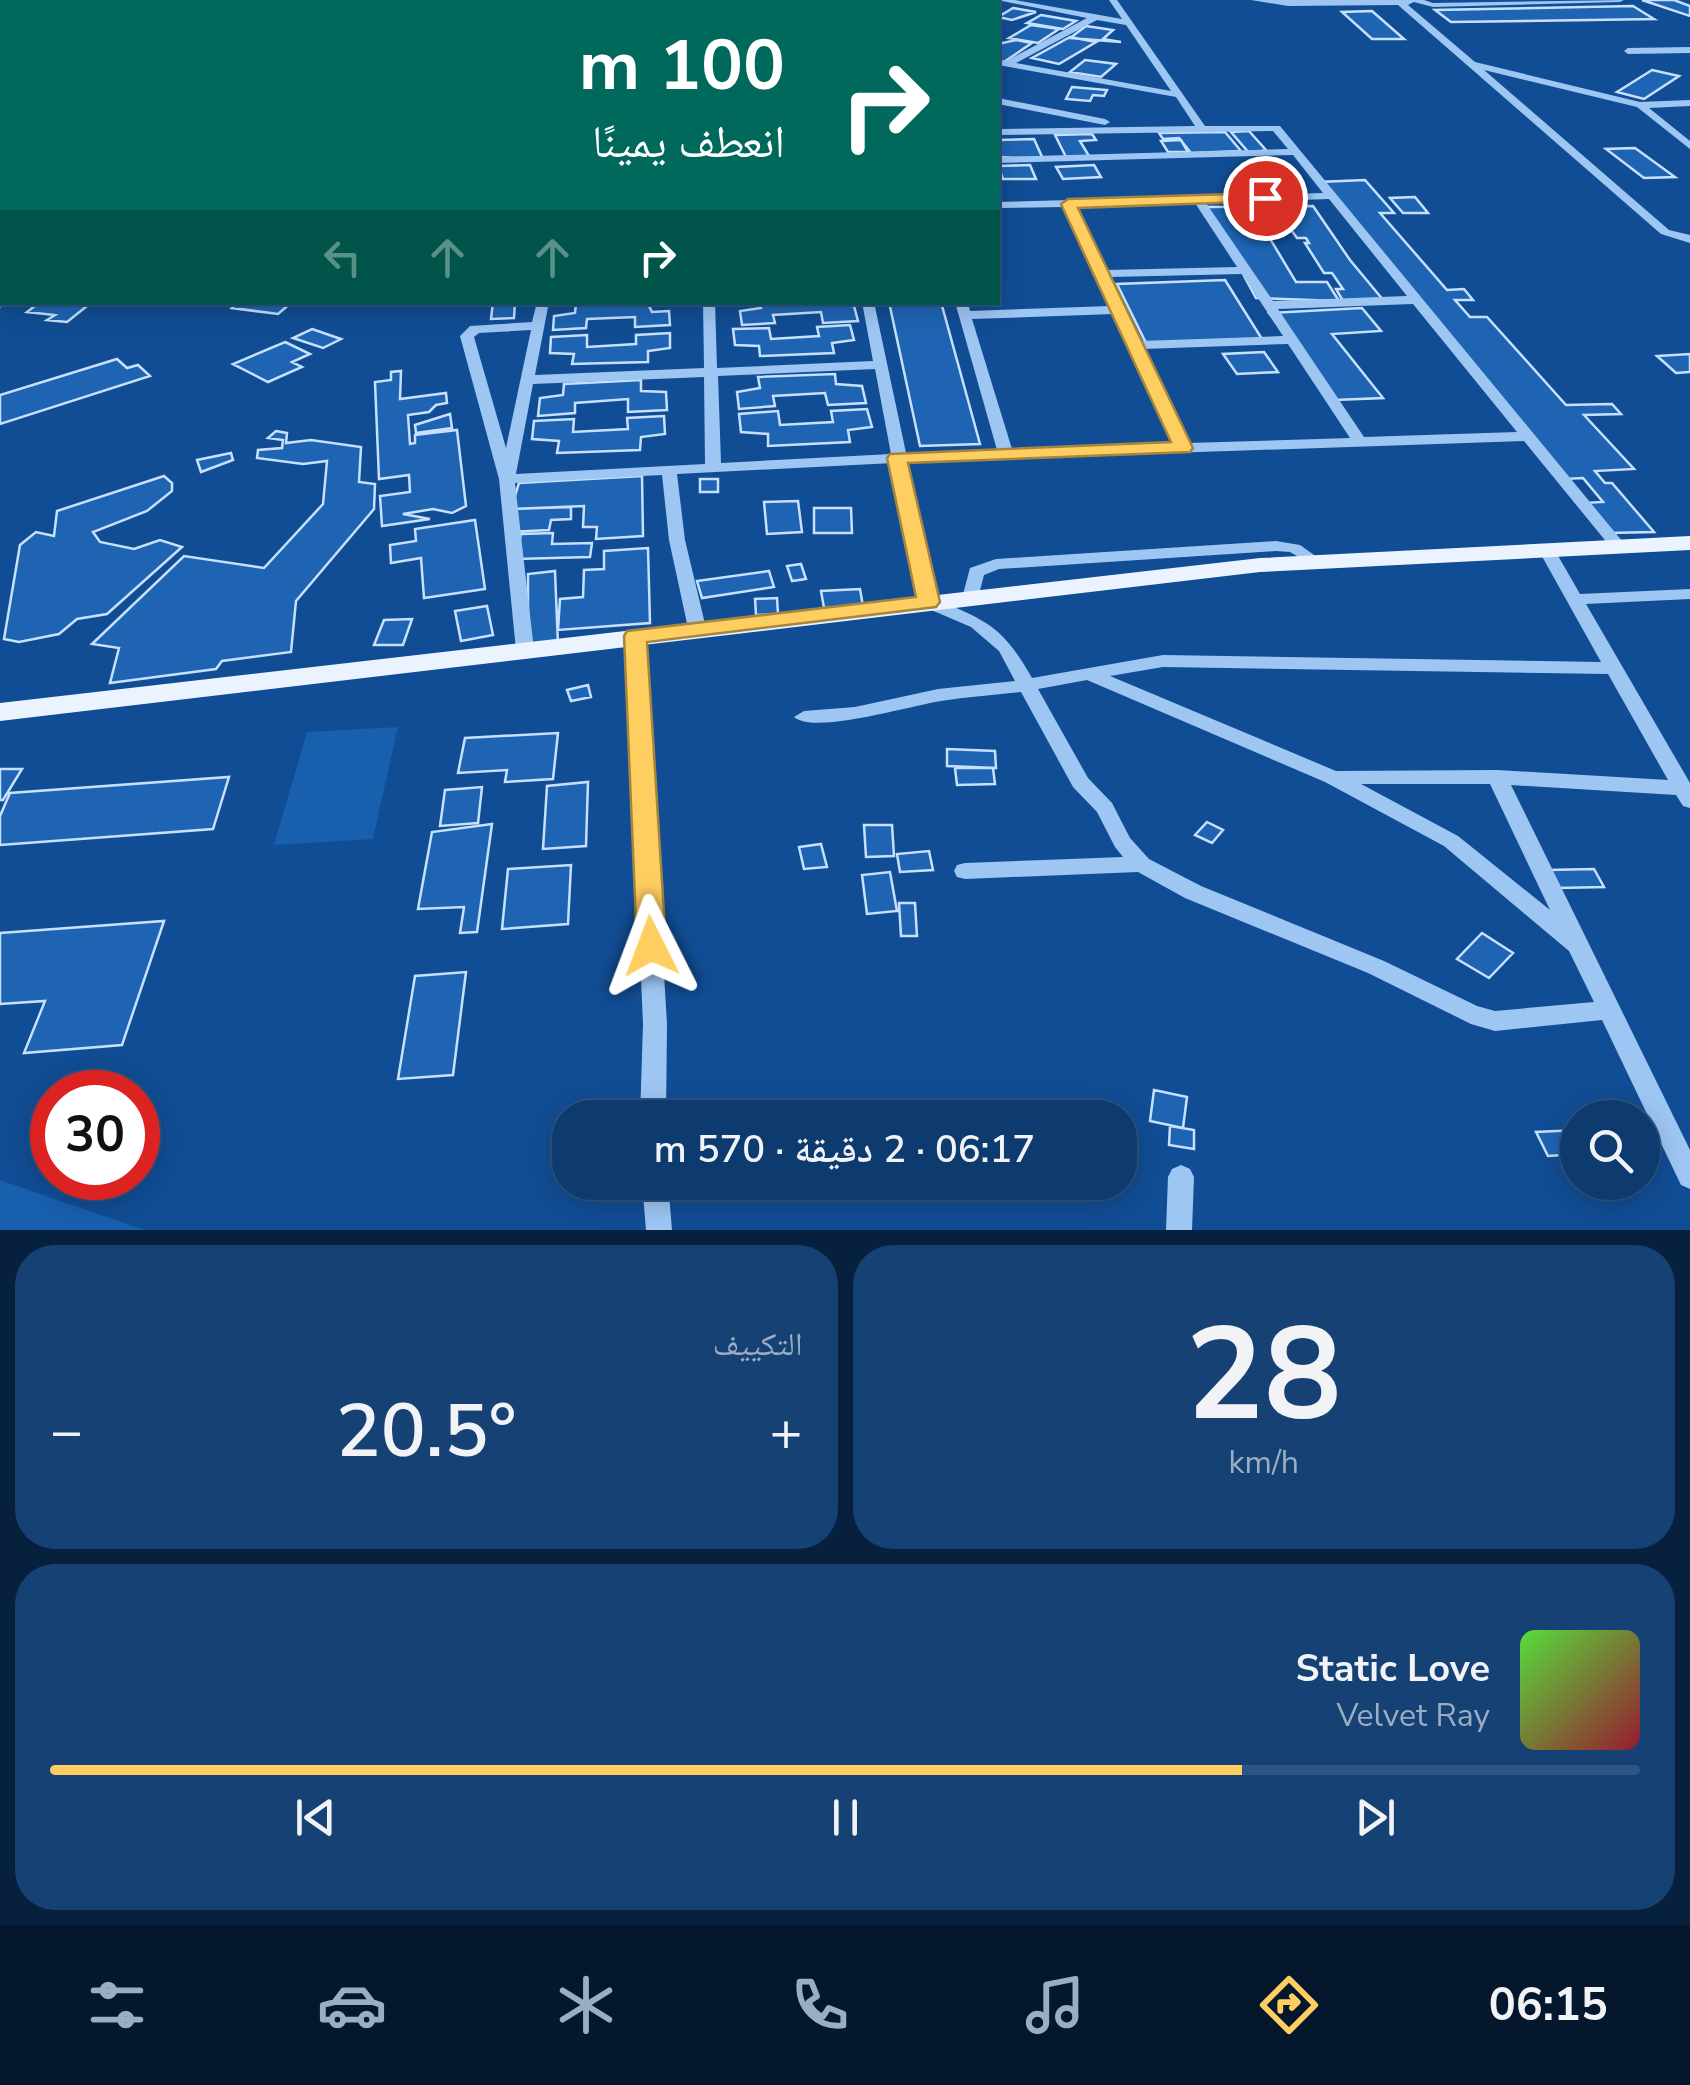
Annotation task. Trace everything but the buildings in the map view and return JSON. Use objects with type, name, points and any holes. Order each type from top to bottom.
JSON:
[{"type":"main road","points":[[0,712],[697,628],[1316,562],[1690,544]]},
{"type":"street","points":[[1001,0],[1128,23]]},
{"type":"street","points":[[1112,0],[1200,128]]},
{"type":"street","points":[[1255,0],[1288,4],[1415,1],[1433,5],[1620,0]]},
{"type":"street","points":[[1000,10],[1014,2]]},
{"type":"street","points":[[1400,2],[1665,232],[1690,239]]},
{"type":"street","points":[[1002,63],[1096,17]]},
{"type":"street","points":[[1628,51],[1690,50]]},
{"type":"street","points":[[1002,63],[1178,96]]},
{"type":"street","points":[[1471,64],[1640,105],[1690,103]]},
{"type":"street","points":[[1000,101],[1138,129]]},
{"type":"street","points":[[1640,105],[1690,146]]},
{"type":"street","points":[[1000,132],[1272,126],[1619,547]]},
{"type":"street","points":[[1000,160],[1294,152]]},
{"type":"street","points":[[1000,206],[1330,196]]},
{"type":"street","points":[[1199,200],[1360,442]]},
{"type":"street","points":[[1068,204],[1184,448]]},
{"type":"street","points":[[1102,274],[1246,270]]},
{"type":"street","points":[[1269,304],[1416,300]]},
{"type":"street","points":[[506,479],[543,305]]},
{"type":"street","points":[[709,305],[713,467]]},
{"type":"street","points":[[869,305],[928,602],[994,635],[1028,686],[1080,782],[1106,808],[1122,842],[1141,864],[1193,892],[1376,967],[1495,1022],[1610,1010]]},
{"type":"street","points":[[1006,454],[963,309],[1118,310]]},
{"type":"street","points":[[525,650],[506,479],[468,336],[475,329],[538,326]]},
{"type":"street","points":[[1135,345],[1293,340]]},
{"type":"street","points":[[526,380],[880,364]]},
{"type":"street","points":[[506,479],[897,458],[1528,436]]},
{"type":"street","points":[[669,469],[676,540],[697,628]]},
{"type":"street","points":[[1546,551],[1686,794]]},
{"type":"street","points":[[1574,600],[1690,594]]},
{"type":"street","points":[[636,636],[655,1024],[653,1100]]},
{"type":"street","points":[[804,716],[856,714],[938,695],[1028,686],[1164,661],[1614,668]]},
{"type":"street","points":[[1090,675],[1332,778],[1450,840],[1578,945]]},
{"type":"street","points":[[1332,778],[1497,777],[1686,794]]},
{"type":"street","points":[[1497,777],[1690,1177]]},
{"type":"street","points":[[964,871],[1141,864]]},
{"type":"street","points":[[1179,1230],[1181,1177]]},
{"type":"street","points":[[657,1200],[659,1230]]},
{"type":"shaded area","points":[[398,727],[373,839],[274,845],[307,732]]},
{"type":"shaded area","points":[[0,1180],[30,1190],[30,1200],[58,1200],[144,1230],[0,1230]]},
{"type":"route","points":[[651,946],[636,636],[928,602],[897,458],[1184,448],[1068,204],[1265,198]]}]
